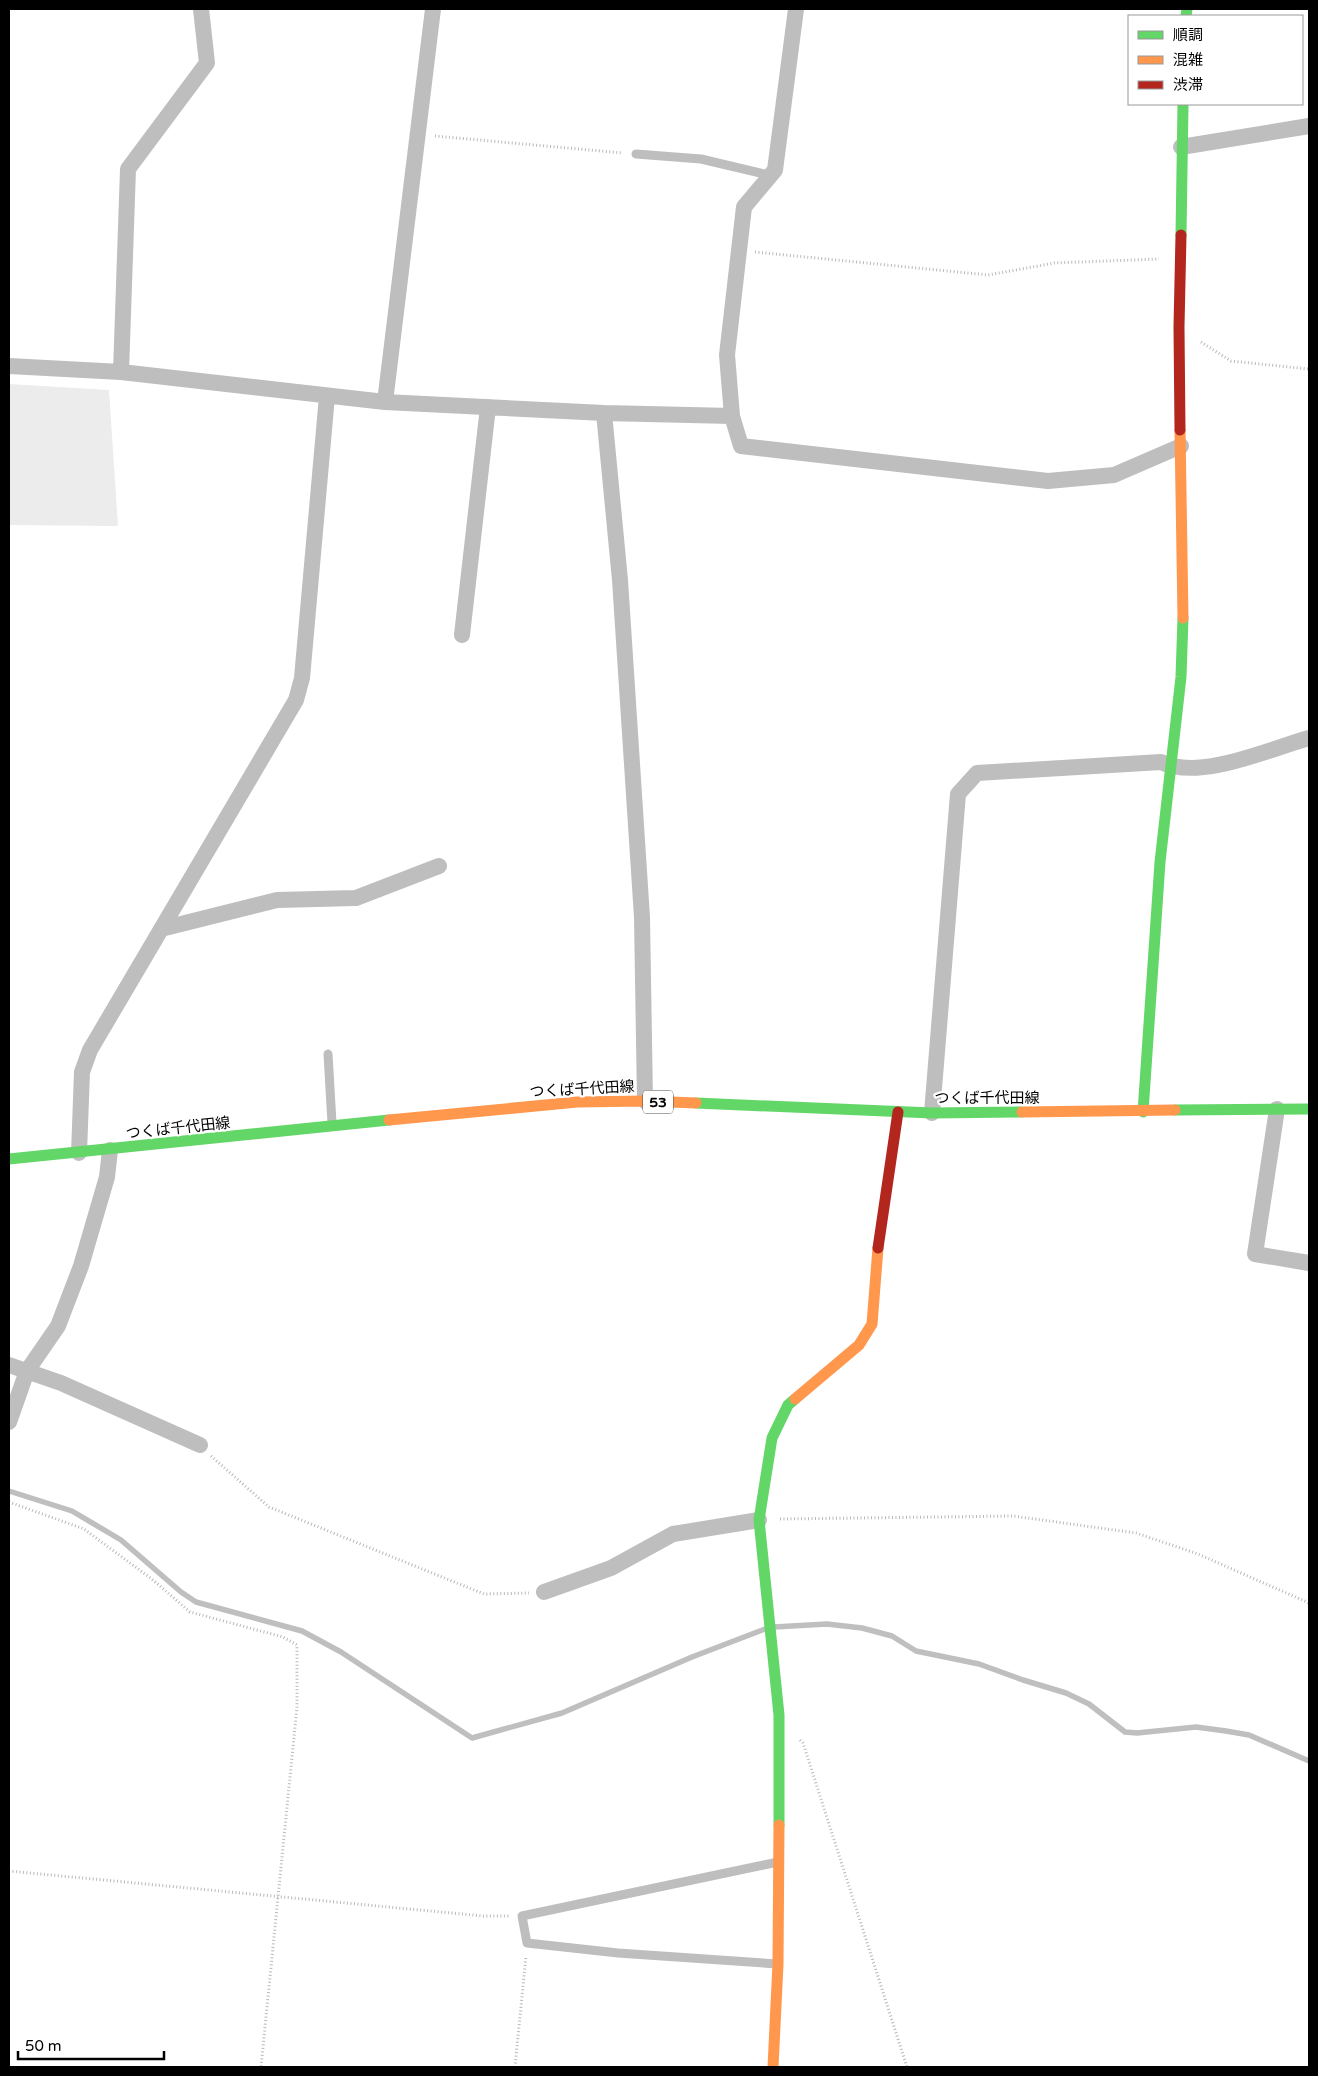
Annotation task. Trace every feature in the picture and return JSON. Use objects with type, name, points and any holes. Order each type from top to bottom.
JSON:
[{"type":"street","points":[[121,372],[128,169],[208,63],[201,9]]},
{"type":"street","points":[[385,402],[433,9]]},
{"type":"street","points":[[796,9],[775,170],[744,207],[727,355],[732,416],[740,446],[1048,481],[1114,475],[1180,446]]},
{"type":"street","points":[[1143,1112],[1160,862],[1181,677],[1183,627],[1179,327],[1183,105]]},
{"type":"street","points":[[1181,147],[1309,126]]},
{"type":"street","points":[[9,366],[121,372],[385,402],[604,413],[732,416]]},
{"type":"street","points":[[79,1153],[82,1072],[90,1050],[296,700],[302,678],[327,396]]},
{"type":"street","points":[[462,635],[488,407]]},
{"type":"street","points":[[604,413],[620,580],[642,917],[645,1101]]},
{"type":"street","points":[[932,1113],[958,794],[977,774],[1085,765],[1161,762],[1170,766],[1194,767],[1230,764],[1309,738]]},
{"type":"street","points":[[161,929],[277,900],[356,898],[439,866]]},
{"type":"street","name":"つくば千代田線","points":[[9,1159],[577,1102],[645,1101],[932,1113],[1309,1109]]},
{"type":"street","points":[[1277,1109],[1255,1254],[1309,1263]]},
{"type":"street","points":[[773,2067],[780,1861],[779,1714],[759,1520],[772,1438],[788,1405],[859,1345],[872,1324],[876,1261],[898,1112]]},
{"type":"street","points":[[9,1422],[27,1370],[58,1326],[78,1274],[107,1177],[110,1150]]},
{"type":"street","points":[[9,1365],[27,1370],[104,1401],[200,1445]]},
{"type":"street","points":[[544,1592],[611,1568],[673,1534],[759,1520]]},
{"type":"lane","points":[[636,154],[701,159],[769,175]]},
{"type":"lane","points":[[328,1054],[332,1126]]},
{"type":"lane","points":[[778,1964],[618,1953],[527,1943],[522,1916],[780,1861]]},
{"type":"path","points":[[419,135],[636,154]]},
{"type":"path","points":[[740,251],[988,275],[1054,263],[1180,258]]},
{"type":"path","points":[[1179,327],[1231,361],[1309,369]]},
{"type":"path","points":[[200,1445],[270,1507],[484,1594],[511,1595],[544,1592]]},
{"type":"path","points":[[9,1502],[84,1529],[153,1580],[190,1612],[283,1637],[297,1645],[297,1707],[261,2067]]},
{"type":"path","points":[[759,1520],[1013,1516],[1136,1533],[1198,1554],[1309,1603]]},
{"type":"path","points":[[779,1714],[803,1743],[907,2067]]},
{"type":"path","points":[[9,1870],[483,1916],[522,1916]]},
{"type":"path","points":[[515,2067],[527,1943]]},
{"type":"shaded area","points":[[9,384],[109,390],[118,526],[9,525]]},
{"type":"waterway","points":[[9,1491],[72,1511],[121,1540],[181,1592],[196,1602],[302,1631],[341,1652],[472,1738],[562,1713],[692,1657],[765,1629]]},
{"type":"waterway","points":[[774,1627],[827,1624],[862,1628],[892,1636],[916,1651],[979,1664],[1066,1693],[1089,1704],[1125,1732],[1137,1733],[1196,1727],[1226,1731],[1249,1735],[1309,1761]]},
{"type":"traffic: fast","points":[[1186,15],[1187,9]]},
{"type":"traffic: fast","points":[[1181,235],[1183,105]]},
{"type":"traffic: fast","points":[[1143,1112],[1160,862],[1181,677],[1183,618]]},
{"type":"traffic: fast","points":[[696,1103],[932,1113],[1022,1112]]},
{"type":"traffic: fast","points":[[1175,1110],[1309,1109]]},
{"type":"traffic: fast","points":[[9,1159],[389,1120]]},
{"type":"traffic: fast","points":[[779,1825],[779,1715],[759,1520],[772,1438],[788,1405],[795,1399]]},
{"type":"traffic: slow","points":[[1180,430],[1183,618]]},
{"type":"traffic: slow","points":[[389,1120],[577,1102],[645,1101],[696,1103]]},
{"type":"traffic: slow","points":[[1022,1112],[1175,1110]]},
{"type":"traffic: slow","points":[[795,1399],[859,1345],[872,1324],[878,1248]]},
{"type":"traffic: slow","points":[[773,2067],[778,1964],[779,1825]]},
{"type":"traffic: jam","points":[[1180,430],[1179,327],[1181,235]]},
{"type":"traffic: jam","points":[[878,1248],[898,1112]]}]
